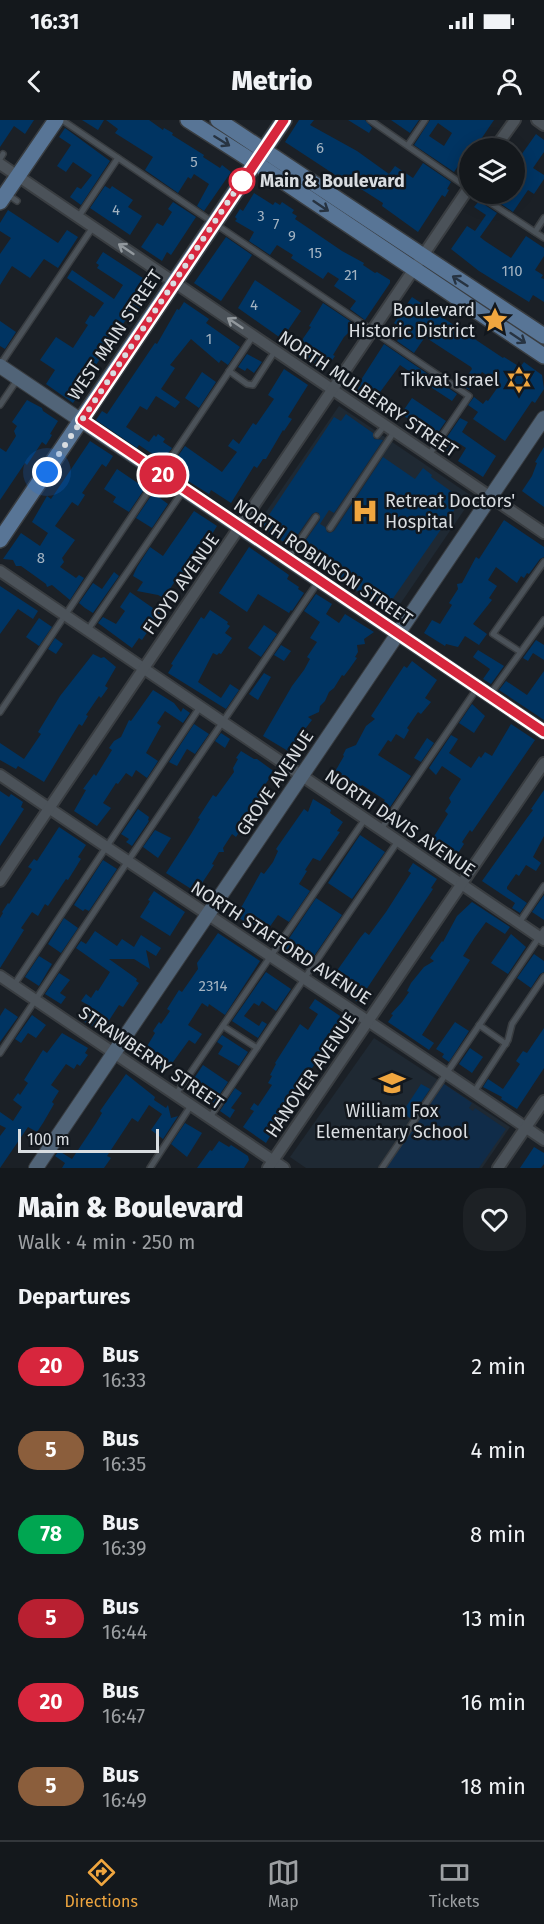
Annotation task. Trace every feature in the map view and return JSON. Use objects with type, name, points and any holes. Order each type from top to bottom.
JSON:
[{"type":"main road","points":[[7,199],[18,176],[56,120]]},
{"type":"main road","points":[[188,120],[259,156],[419,262],[544,336]]},
{"type":"main road","points":[[218,120],[259,156]]},
{"type":"main road","name":"WEST MAIN STREET","points":[[0,540],[284,120]]},
{"type":"main road","points":[[419,262],[544,356]]},
{"type":"street","points":[[502,138],[515,120]]},
{"type":"street","points":[[537,120],[544,125]]},
{"type":"street","name":"NORTH MULBERRY STREET","points":[[1,159],[18,176],[70,215],[93,227],[544,533]]},
{"type":"street","name":"FLOYD AVENUE","points":[[0,881],[142,668],[460,204]]},
{"type":"street","name":"NORTH ROBINSON STREET","points":[[0,366],[544,732]]},
{"type":"street","name":"GROVE AVENUE","points":[[36,1168],[544,418]]},
{"type":"street","name":"NORTH DAVIS AVENUE","points":[[0,571],[462,885],[542,936]]},
{"type":"street","name":"HANOVER AVENUE","points":[[270,1164],[544,762]]},
{"type":"street","name":"NORTH STAFFORD AVENUE","points":[[0,775],[544,1140]]},
{"type":"street","name":"STRAWBERRY STREET","points":[[0,976],[113,1054],[192,1104],[270,1164],[284,1168]]},
{"type":"street","points":[[498,1168],[544,1101]]},
{"type":"lane","points":[[62,120],[469,396],[429,455]]},
{"type":"lane","points":[[408,145],[425,120]]},
{"type":"lane","points":[[373,121],[459,181]]},
{"type":"lane","points":[[70,215],[118,158]]},
{"type":"lane","points":[[493,204],[544,238]]},
{"type":"lane","points":[[535,232],[544,218]]},
{"type":"lane","points":[[0,366],[93,227]]},
{"type":"lane","points":[[0,712],[253,336]]},
{"type":"lane","points":[[229,371],[247,384],[253,384],[275,351]]},
{"type":"lane","points":[[0,405],[18,378]]},
{"type":"lane","points":[[377,435],[390,428]]},
{"type":"lane","points":[[330,528],[390,428]]},
{"type":"lane","points":[[87,631],[184,489]]},
{"type":"lane","points":[[287,559],[316,517]]},
{"type":"lane","points":[[302,570],[310,557]]},
{"type":"lane","points":[[519,651],[493,634],[544,562]]},
{"type":"lane","points":[[0,1053],[319,581]]},
{"type":"lane","points":[[381,829],[484,691],[544,620]]},
{"type":"lane","points":[[14,986],[200,707]]},
{"type":"lane","points":[[176,1094],[364,819]]},
{"type":"lane","points":[[210,1117],[398,841]]},
{"type":"lane","points":[[519,923],[544,886]]},
{"type":"lane","points":[[382,1168],[542,936]]},
{"type":"lane","points":[[473,1093],[506,1044],[512,1024],[544,977]]},
{"type":"lane","points":[[479,1025],[506,1044]]},
{"type":"lane","points":[[223,1026],[257,1048]]},
{"type":"lane","points":[[150,1168],[192,1104]]},
{"type":"shaded area","name":"Retreat Doctors' Hospital","points":[[339,406],[473,497],[392,616],[257,525]]},
{"type":"shaded area","name":"William Fox Elementary School","points":[[374,1038],[510,1127],[482,1168],[306,1168],[290,1157]]},
{"type":"shaded area","points":[[444,1084],[472,1103],[469,1108],[473,1111],[475,1108],[506,1129],[479,1168],[386,1168]]},
{"type":"building","points":[[0,120],[34,120],[25,134],[14,126],[0,147]]},
{"type":"building","points":[[82,120],[104,120],[98,130]]},
{"type":"building","points":[[106,120],[149,120],[163,130],[164,128],[173,133],[172,135],[220,168],[222,165],[231,172],[204,211],[197,206],[209,184],[194,174],[191,179],[188,177],[178,193],[145,170],[153,157],[115,133],[118,129]]},
{"type":"building","points":[[299,120],[314,120],[310,125],[357,151],[389,174],[395,166],[413,178],[423,163],[451,182],[447,189],[449,190],[445,197],[442,195],[418,232],[382,206],[383,203],[350,182],[349,184],[285,142]]},
{"type":"building","points":[[348,120],[365,120],[372,128],[369,133]]},
{"type":"building","points":[[391,120],[419,120],[410,133]]},
{"type":"building","points":[[430,120],[494,120],[482,138],[459,138],[459,167],[454,172],[414,145]],"holes":[[[438,123],[452,133],[444,146],[429,136]]]},
{"type":"building","points":[[65,128],[110,161],[81,205],[70,197],[77,187],[81,189],[92,175],[73,162],[66,172],[57,166],[71,145],[59,137]]},
{"type":"building","points":[[536,134],[544,140],[544,152],[533,168],[544,175],[544,179],[534,194],[528,190],[525,194],[525,150]]},
{"type":"building","points":[[105,186],[110,189],[112,186],[133,200],[128,207],[142,216],[130,235],[90,208]]},
{"type":"building","points":[[254,193],[273,205],[275,202],[280,205],[282,202],[294,210],[292,213],[297,216],[295,219],[364,263],[363,265],[375,273],[390,280],[365,320],[350,309],[356,301],[334,286],[339,279],[328,272],[323,279],[291,258],[293,255],[277,245],[270,255],[249,241],[254,232],[235,221],[237,219],[235,217],[240,209],[243,211]]},
{"type":"building","points":[[173,202],[196,217],[171,255],[167,252],[162,261],[141,247],[157,223],[163,226],[172,212],[168,209]]},
{"type":"building","points":[[476,204],[484,204],[497,213],[480,237],[511,258],[526,236],[544,248],[544,256],[535,270],[543,275],[541,278],[544,279],[544,302],[533,295],[529,302],[479,271],[451,249],[467,226],[475,231],[486,215],[474,207]]},
{"type":"building","points":[[501,204],[518,204],[513,212]]},
{"type":"building","points":[[8,210],[58,243],[67,230],[78,237],[58,268],[44,259],[30,278],[12,266],[0,285],[0,254],[11,238],[0,231],[0,223]]},
{"type":"building","points":[[226,237],[252,255],[221,301],[194,283]]},
{"type":"building","points":[[103,252],[155,286],[131,321],[127,318],[94,368],[91,366],[78,387],[82,390],[73,403],[46,384],[55,370],[40,360],[56,337],[73,348],[88,325],[85,323],[90,315],[94,317],[104,303],[67,278],[72,270],[114,299],[123,285],[97,268],[99,265],[96,263]]},
{"type":"building","points":[[255,280],[301,311],[282,339],[238,308]]},
{"type":"building","points":[[412,297],[503,358],[520,367],[524,362],[542,375],[544,389],[535,403],[532,401],[505,441],[473,419],[478,412],[468,405],[474,397],[483,404],[486,400],[488,401],[500,384],[482,372],[469,390],[461,385],[472,369],[471,367],[425,337],[414,353],[397,341],[403,332],[394,323]]},
{"type":"building","points":[[184,302],[209,319],[206,323],[240,347],[228,365],[221,360],[219,363],[191,339],[170,365],[175,368],[161,389],[180,402],[175,408],[156,396],[147,410],[140,406],[126,427],[149,442],[154,435],[156,437],[158,434],[165,439],[163,442],[172,448],[163,461],[139,445],[137,448],[96,420],[102,411],[107,414],[155,343],[157,344],[177,309],[179,310]]},
{"type":"building","points":[[323,303],[356,325],[344,337],[325,370],[295,351],[298,342],[311,327],[309,326]]},
{"type":"building","points":[[0,321],[16,332],[5,349],[0,346]]},
{"type":"building","points":[[384,344],[457,394],[452,401],[423,382],[425,379],[421,376],[419,378],[400,365],[372,403],[356,392],[361,384],[359,383]]},
{"type":"building","points":[[247,354],[262,362],[254,373],[247,368],[245,371],[238,367]]},
{"type":"building","points":[[284,369],[308,385],[288,417],[292,419],[266,459],[263,459],[257,468],[254,466],[231,503],[211,490],[209,494],[169,469],[185,446],[222,472],[237,452],[228,446],[233,439],[239,444],[253,423],[256,425],[274,399],[268,395]]},
{"type":"building","points":[[202,372],[216,382],[199,408],[185,398]]},
{"type":"building","points":[[412,398],[446,421],[435,437],[401,414]]},
{"type":"building","points":[[27,400],[58,421],[46,445],[42,442],[0,500],[0,448],[6,452],[16,436],[14,431],[17,426],[12,422]]},
{"type":"building","name":"Retreat Doctors' Hospital","points":[[346,414],[373,433],[374,439],[383,440],[334,513],[329,510],[320,524],[327,532],[334,531],[383,457],[415,479],[423,468],[432,475],[431,477],[462,499],[385,610],[323,567],[326,563],[314,559],[313,553],[307,553],[303,544],[320,520],[319,513],[312,514],[290,546],[261,527],[334,417],[341,421]]},
{"type":"building","points":[[460,418],[468,422],[462,432],[496,456],[483,477],[458,461],[466,448],[454,440],[447,451],[441,446]]},
{"type":"building","points":[[90,441],[113,456],[106,467],[102,464],[82,493],[85,495],[78,506],[72,502],[55,526],[75,540],[62,558],[64,562],[60,567],[76,578],[79,575],[84,578],[70,600],[52,585],[47,587],[21,566],[16,566],[13,560],[3,559],[21,533],[40,546],[48,533],[32,522],[47,496],[51,499]]},
{"type":"building","points":[[544,447],[544,507],[522,491],[532,476],[537,463],[535,462]]},
{"type":"building","points":[[117,469],[145,488],[129,512],[113,502],[116,497],[104,489]]},
{"type":"building","points":[[153,493],[168,504],[152,528],[136,518]]},
{"type":"building","points":[[194,511],[217,526],[212,534],[209,532],[199,547],[200,550],[187,560],[192,564],[180,581],[177,578],[164,598],[137,591],[143,582],[133,576],[150,547],[163,556]]},
{"type":"building","points":[[504,520],[544,547],[544,557],[529,574],[527,573],[524,578],[521,576],[517,583],[496,567],[488,580],[497,586],[489,598],[492,600],[473,624],[487,634],[479,645],[465,636],[458,647],[446,644],[445,646],[424,633],[432,620],[440,624],[452,605],[449,603],[458,589],[457,584],[462,583],[476,557],[479,559]]},
{"type":"building","points":[[249,547],[289,575],[287,579],[304,593],[289,613],[258,594],[247,612],[219,593]]},
{"type":"building","points":[[114,572],[119,576],[93,613],[79,603],[93,583],[102,589]]},
{"type":"building","points":[[0,586],[38,611],[33,619],[18,609],[0,634]]},
{"type":"building","points":[[130,592],[160,613],[142,640],[139,638],[132,648],[98,623],[103,617],[116,624],[125,611],[120,607]]},
{"type":"building","points":[[316,594],[332,604],[326,614],[339,623],[345,614],[374,632],[364,639],[365,644],[357,645],[358,652],[355,657],[357,658],[329,692],[319,712],[308,717],[312,720],[288,751],[263,736],[304,670],[310,659],[307,657],[317,642],[310,638],[320,622],[304,611]]},
{"type":"building","points":[[210,610],[228,622],[230,626],[225,633],[232,638],[221,654],[213,653],[198,682],[221,698],[230,684],[239,690],[226,709],[168,673],[173,665],[171,664],[201,617],[204,619]]},
{"type":"building","points":[[39,618],[52,627],[39,646],[26,637]]},
{"type":"building","points":[[264,625],[277,634],[261,657],[248,648]]},
{"type":"building","points":[[55,638],[63,644],[56,654],[48,649]]},
{"type":"building","points":[[536,640],[544,645],[544,660],[533,653],[528,661],[523,658]]},
{"type":"building","points":[[281,645],[291,651],[284,661],[274,655]]},
{"type":"building","points":[[478,650],[504,666],[491,684],[483,679],[490,669],[473,657]]},
{"type":"building","points":[[93,654],[104,657],[116,667],[105,686],[108,688],[101,698],[99,696],[86,715],[88,716],[82,726],[79,724],[44,782],[18,766],[16,769],[0,760],[0,743],[24,759],[41,734],[38,732],[60,696]]},
{"type":"building","points":[[412,661],[437,680],[425,698],[431,702],[421,714],[418,712],[407,728],[409,730],[404,739],[396,734],[391,742],[388,740],[378,755],[411,776],[384,816],[377,811],[385,800],[362,785],[359,789],[333,775],[346,749],[356,745],[366,726],[375,719],[371,716],[404,666],[407,668]]},
{"type":"building","points":[[544,671],[544,720],[499,690],[506,681],[527,695]]},
{"type":"building","points":[[264,673],[271,677],[258,700],[249,694]]},
{"type":"building","points":[[153,690],[174,703],[181,712],[183,708],[190,713],[183,723],[165,711],[157,723],[161,726],[146,753],[158,761],[147,778],[136,770],[132,777],[126,773],[118,784],[116,783],[103,803],[111,808],[97,826],[74,811],[86,790],[83,789],[94,774],[96,776],[112,750],[109,748],[121,737],[129,720],[131,721]]},
{"type":"building","points":[[472,704],[485,716],[474,733],[459,723]]},
{"type":"building","points":[[194,724],[209,734],[195,754],[187,749],[177,766],[169,762]]},
{"type":"building","points":[[511,724],[535,740],[472,832],[470,830],[452,862],[424,844],[429,836],[433,838],[448,814],[445,811],[451,802],[449,798],[461,779],[442,766],[436,775],[429,768],[451,735],[458,739],[449,753],[471,768],[479,756],[481,758],[485,752],[492,756]]},
{"type":"building","points":[[221,733],[230,739],[225,748],[215,741]]},
{"type":"building","points":[[427,738],[434,743],[421,762],[414,758]]},
{"type":"building","points":[[241,751],[279,775],[271,776],[260,792],[263,793],[242,828],[236,837],[232,834],[223,848],[224,852],[219,852],[212,864],[214,865],[196,892],[166,873],[213,795],[216,797],[234,772],[233,768],[238,759],[236,758]]},
{"type":"building","points":[[544,790],[544,836],[533,857],[541,863],[536,871],[526,865],[519,876],[516,874],[507,887],[527,903],[520,913],[512,908],[515,903],[482,881],[533,810],[531,809]]},
{"type":"building","points":[[0,791],[9,797],[11,794],[23,802],[21,807],[24,809],[0,846]]},
{"type":"building","points":[[313,799],[331,810],[330,813],[343,822],[337,831],[340,832],[320,861],[313,858],[305,870],[307,871],[299,884],[310,891],[289,922],[278,915],[264,935],[232,913],[238,911],[242,906],[261,872],[264,874],[273,862],[278,851],[276,849],[304,809],[308,812]]},
{"type":"building","points":[[138,809],[149,817],[149,821],[132,846],[126,842],[129,839],[121,834]]},
{"type":"building","points":[[59,827],[86,845],[78,857],[81,859],[48,906],[45,904],[38,916],[32,912],[21,928],[24,930],[0,968],[2,912],[32,869],[28,867],[34,859],[37,861]]},
{"type":"building","points":[[155,830],[171,838],[158,858],[143,847]]},
{"type":"building","points":[[360,835],[385,852],[352,899],[328,883]]},
{"type":"building","points":[[103,860],[117,869],[89,911],[85,909],[83,911],[74,905]]},
{"type":"building","points":[[413,863],[437,879],[431,888],[433,889],[358,1002],[329,982],[360,938],[365,932],[369,935],[386,912],[411,873],[408,871]]},
{"type":"building","points":[[154,891],[185,912],[170,936],[140,917]]},
{"type":"building","points":[[544,895],[544,920],[532,912]]},
{"type":"building","points":[[316,898],[342,915],[310,962],[303,962],[300,956],[286,951],[284,946]]},
{"type":"building","points":[[472,902],[510,927],[505,934],[486,922],[475,937],[463,956],[470,960],[422,1035],[434,1043],[429,1050],[388,1022],[393,1015],[391,1014],[409,992],[407,991],[411,983],[424,967],[434,961],[430,958],[443,942],[457,916]]},
{"type":"building","points":[[64,918],[78,928],[61,953],[48,944]]},
{"type":"building","points":[[95,931],[117,946],[122,939],[134,947],[141,935],[161,948],[156,956],[146,950],[150,969],[134,959],[109,959],[137,979],[139,983],[123,1007],[119,1005],[108,1022],[112,1024],[105,1034],[78,1018],[79,1013],[88,1005],[81,1001],[86,994],[91,998],[96,990],[98,991],[110,972],[76,948],[81,941],[86,944]]},
{"type":"building","points":[[218,933],[260,961],[225,1015],[209,1004],[208,1007],[202,1003],[188,1025],[202,1034],[195,1044],[189,1040],[165,1073],[143,1058],[143,1053],[155,1033],[153,1031],[170,1011],[167,1009],[179,990],[182,992],[198,969],[197,963]]},
{"type":"building","points":[[511,934],[526,947],[508,974],[491,963]]},
{"type":"building","points":[[534,954],[544,961],[544,972],[540,974],[531,988],[517,978]]},
{"type":"building","points":[[39,956],[52,964],[39,986],[25,977]]},
{"type":"building","points":[[266,972],[291,989],[276,1011],[262,1001],[259,1006],[254,1003],[244,1016],[259,1026],[262,1021],[267,1024],[258,1038],[232,1021]]},
{"type":"building","points":[[59,973],[70,980],[60,993],[66,997],[61,1004],[45,994]]},
{"type":"building","points":[[315,999],[343,1018],[337,1028],[339,1029],[301,1084],[266,1143],[243,1127],[254,1111],[250,1109],[254,1103],[258,1106],[272,1085],[268,1083],[275,1063],[300,1024],[308,1030],[318,1014],[309,1008]]},
{"type":"building","points":[[5,1008],[18,1017],[0,1042],[0,1016]]},
{"type":"building","points":[[32,1015],[46,1025],[36,1038],[28,1033],[21,1043],[15,1039]]},
{"type":"building","points":[[455,1022],[469,1031],[449,1062],[442,1057],[444,1054],[436,1049]]},
{"type":"building","points":[[544,1028],[544,1068],[517,1109],[501,1099],[502,1097],[483,1087],[488,1079],[503,1089],[520,1064],[516,1061],[523,1051],[527,1053]]},
{"type":"building","points":[[62,1033],[88,1048],[85,1053],[88,1055],[80,1066],[77,1064],[74,1069],[66,1064],[51,1085],[59,1091],[43,1123],[37,1132],[28,1127],[0,1168],[0,1136],[6,1128],[0,1125],[0,1112],[13,1121],[22,1107],[13,1100],[18,1093],[20,1095],[28,1083],[24,1080],[43,1050],[47,1053]]},
{"type":"building","points":[[222,1035],[248,1052],[239,1066],[218,1054],[223,1046],[217,1042]]},
{"type":"building","points":[[470,1048],[483,1057],[472,1073],[459,1064]]},
{"type":"building","points":[[203,1065],[228,1082],[214,1103],[189,1086]]},
{"type":"building","points":[[126,1074],[155,1097],[154,1100],[166,1108],[168,1105],[171,1118],[178,1116],[163,1139],[151,1130],[162,1114],[149,1105],[138,1122],[132,1118],[107,1156],[111,1158],[104,1168],[62,1168],[65,1163],[55,1156],[59,1151],[72,1159],[102,1113],[100,1111]]},
{"type":"building","points":[[421,1084],[430,1089],[410,1118],[402,1113]]},
{"type":"building","points":[[235,1088],[242,1093],[231,1108],[235,1110],[230,1118],[220,1111]]},
{"type":"building","points":[[185,1123],[202,1133],[187,1157],[171,1144]]},
{"type":"building","points":[[219,1141],[229,1147],[231,1145],[248,1156],[249,1160],[244,1168],[197,1168]]},
{"type":"building","points":[[534,1147],[544,1153],[544,1164],[541,1168],[520,1168]]},
{"type":"bus line","name":"20","points":[[284,120],[82,420],[544,732]]},
{"type":"place","name":"Main & Boulevard","points":[[242,181]]},
{"type":"place","name":"Boulevard Historic District","points":[[495,320]]},
{"type":"place","name":"Tikvat Israel","points":[[519,380]]},
{"type":"place","name":"Retreat Doctors' Hospital","points":[[365,511]]},
{"type":"place","name":"William Fox Elementary School","points":[[392,1083]]},
{"type":"route","points":[[47,472],[242,181]]}]
